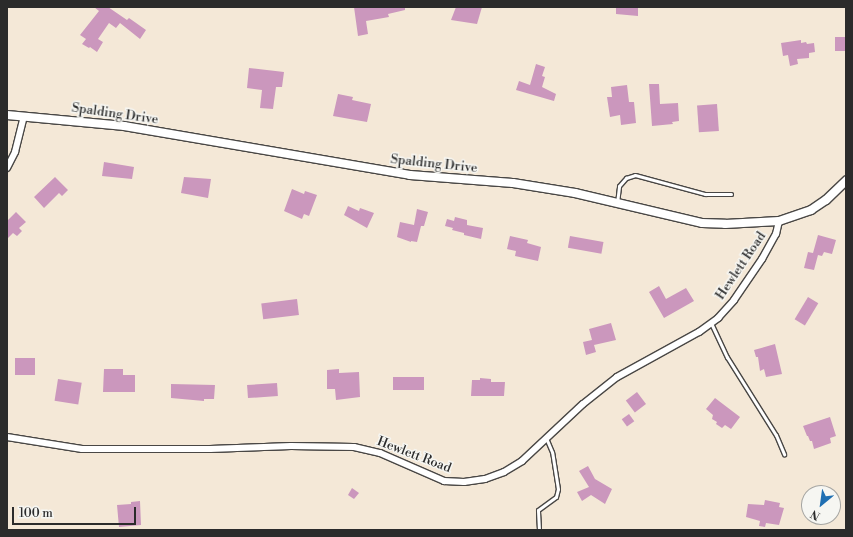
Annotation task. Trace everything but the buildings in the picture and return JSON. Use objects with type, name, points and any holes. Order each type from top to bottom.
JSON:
[{"type":"street","name":"Spalding Drive","points":[[7,115],[124,126],[410,175],[513,183],[575,193],[702,223],[725,224],[779,221],[811,210],[826,200],[846,181]]},
{"type":"street","points":[[7,168],[15,152],[24,117]]},
{"type":"street","name":"Hewlett Road","points":[[7,437],[82,449],[210,449],[292,446],[354,447],[380,453],[444,481],[464,482],[486,479],[504,472],[522,461],[583,404],[617,377],[699,332],[711,323],[734,300],[762,259],[776,234],[779,221]]},
{"type":"lane","points":[[617,203],[619,186],[626,178],[635,175],[705,194],[731,194]]},
{"type":"lane","points":[[711,323],[727,357],[776,435],[784,454]]},
{"type":"lane","points":[[539,530],[538,510],[556,497],[558,489],[552,452],[546,438]]}]
